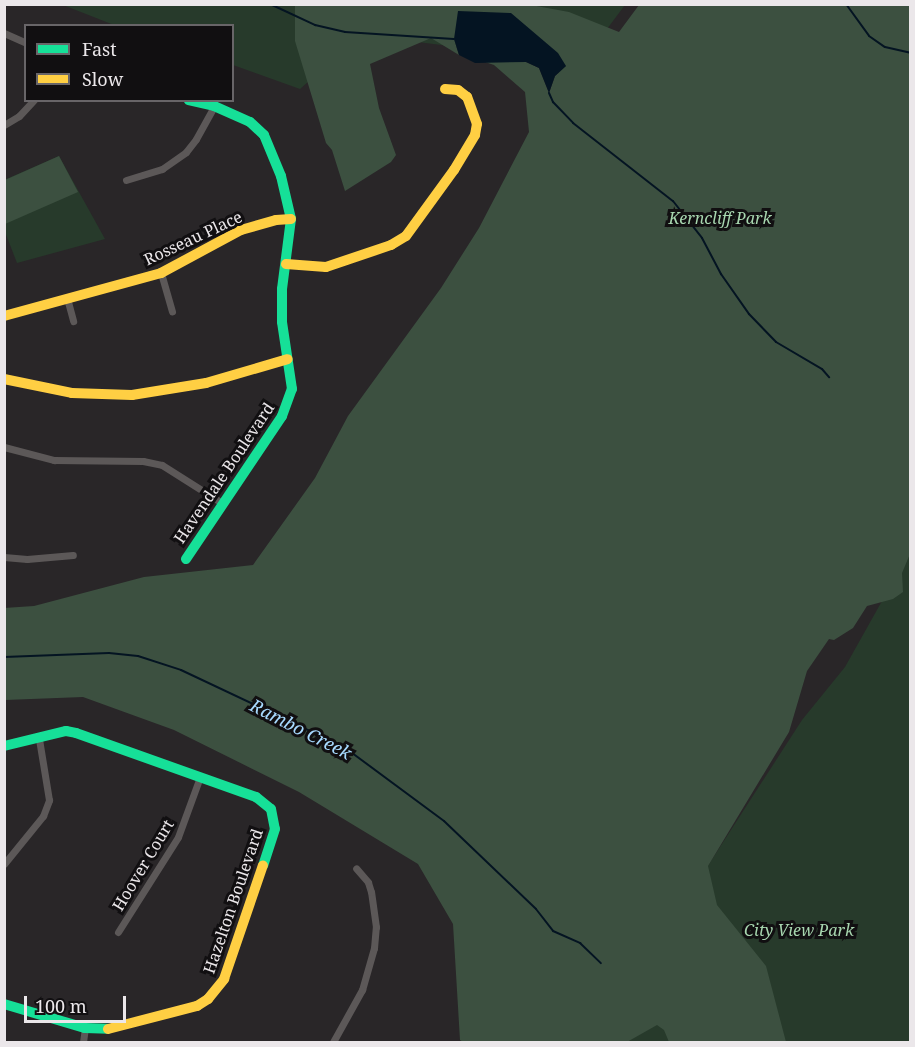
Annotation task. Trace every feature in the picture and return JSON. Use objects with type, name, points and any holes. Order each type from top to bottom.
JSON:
[{"type":"street","points":[[4,33],[24,42]]},
{"type":"street","points":[[286,264],[326,267],[391,245],[406,236],[454,170],[475,135],[477,124],[467,97],[458,90],[445,89]]},
{"type":"street","points":[[4,125],[19,116],[32,102]]},
{"type":"street","name":"Havendale Boulevard","points":[[186,559],[289,403],[292,389],[282,322],[282,289],[291,219],[281,176],[264,135],[250,122],[214,106],[197,102]]},
{"type":"street","points":[[126,180],[162,169],[186,152],[196,140],[214,106]]},
{"type":"street","name":"Rosseau Place","points":[[4,316],[161,273],[241,230],[276,220],[291,219]]},
{"type":"street","points":[[161,273],[172,311]]},
{"type":"street","points":[[67,298],[73,321]]},
{"type":"street","points":[[4,379],[72,393],[141,394],[206,383],[288,359]]},
{"type":"street","points":[[4,447],[54,460],[143,461],[162,465],[222,502]]},
{"type":"street","points":[[4,557],[27,559],[73,555]]},
{"type":"street","name":"Hazelton Boulevard","points":[[4,746],[39,739],[66,730],[76,732],[256,796],[267,804],[274,815],[275,829],[224,978],[212,994],[197,1006],[123,1028],[104,1030],[85,1028],[4,1004]]},
{"type":"street","points":[[4,864],[43,816],[49,800],[39,739]]},
{"type":"street","name":"Hoover Court","points":[[118,933],[178,837],[200,777]]},
{"type":"street","points":[[333,1042],[362,990],[374,948],[376,927],[371,892],[368,882],[356,868]]},
{"type":"street","points":[[83,1042],[85,1028]]},
{"type":"green space","points":[[63,5],[625,5],[571,77],[515,54],[361,35],[300,89],[234,65],[234,24],[111,24]]},
{"type":"green space","name":"Kerncliff Park","points":[[295,5],[531,5],[569,12],[619,32],[639,5],[910,5],[910,554],[902,573],[903,592],[893,599],[867,606],[853,628],[834,640],[829,639],[807,671],[789,732],[708,866],[717,905],[766,966],[786,1042],[669,1042],[664,1030],[657,1025],[627,1042],[463,1042],[460,1040],[453,924],[418,864],[299,792],[174,730],[83,697],[5,700],[4,608],[34,606],[144,577],[253,565],[315,478],[348,416],[441,288],[479,228],[529,132],[525,92],[494,65],[482,61],[526,62],[539,68],[549,93],[555,76],[566,66],[454,39],[459,55],[431,38],[370,64],[379,108],[396,155],[391,162],[345,191],[332,150],[326,143],[295,41]]},
{"type":"green space","points":[[59,156],[105,239],[17,263],[5,232],[4,180]]},
{"type":"green space","points":[[59,156],[78,192],[5,224],[5,180]]},
{"type":"green space","name":"City View Park","points":[[910,551],[910,1042],[594,1042],[802,720],[845,667]]},
{"type":"water","points":[[458,11],[511,13],[558,53],[566,66],[555,76],[549,93],[539,68],[526,62],[475,63],[459,55],[454,39]]},
{"type":"waterway","points":[[270,4],[315,25],[345,32],[454,39]]},
{"type":"waterway","points":[[846,4],[869,36],[885,47],[910,53]]},
{"type":"waterway","points":[[549,93],[553,102],[573,123],[673,201],[702,238],[721,274],[749,314],[776,342],[822,369],[829,377]]},
{"type":"waterway","name":"Rambo Creek","points":[[4,657],[109,653],[138,656],[181,670],[344,747],[444,821],[536,909],[553,931],[580,943],[601,963]]},
{"type":"traffic: fast","points":[[186,559],[282,416],[292,389],[282,322],[282,289],[291,219],[281,176],[264,135],[250,122],[214,106],[197,102]]},
{"type":"traffic: fast","points":[[4,746],[66,731],[76,733],[256,797],[271,809],[275,829],[263,865]]},
{"type":"traffic: fast","points":[[4,1004],[85,1028],[108,1029]]},
{"type":"traffic: slow","points":[[286,264],[326,267],[391,245],[406,236],[454,170],[475,135],[477,124],[467,97],[458,90],[445,89]]},
{"type":"traffic: slow","points":[[4,316],[161,273],[241,230],[276,220],[291,219]]},
{"type":"traffic: slow","points":[[4,379],[72,393],[132,395],[206,383],[288,359]]},
{"type":"traffic: slow","points":[[108,1029],[197,1006],[208,999],[224,979],[263,865]]}]
